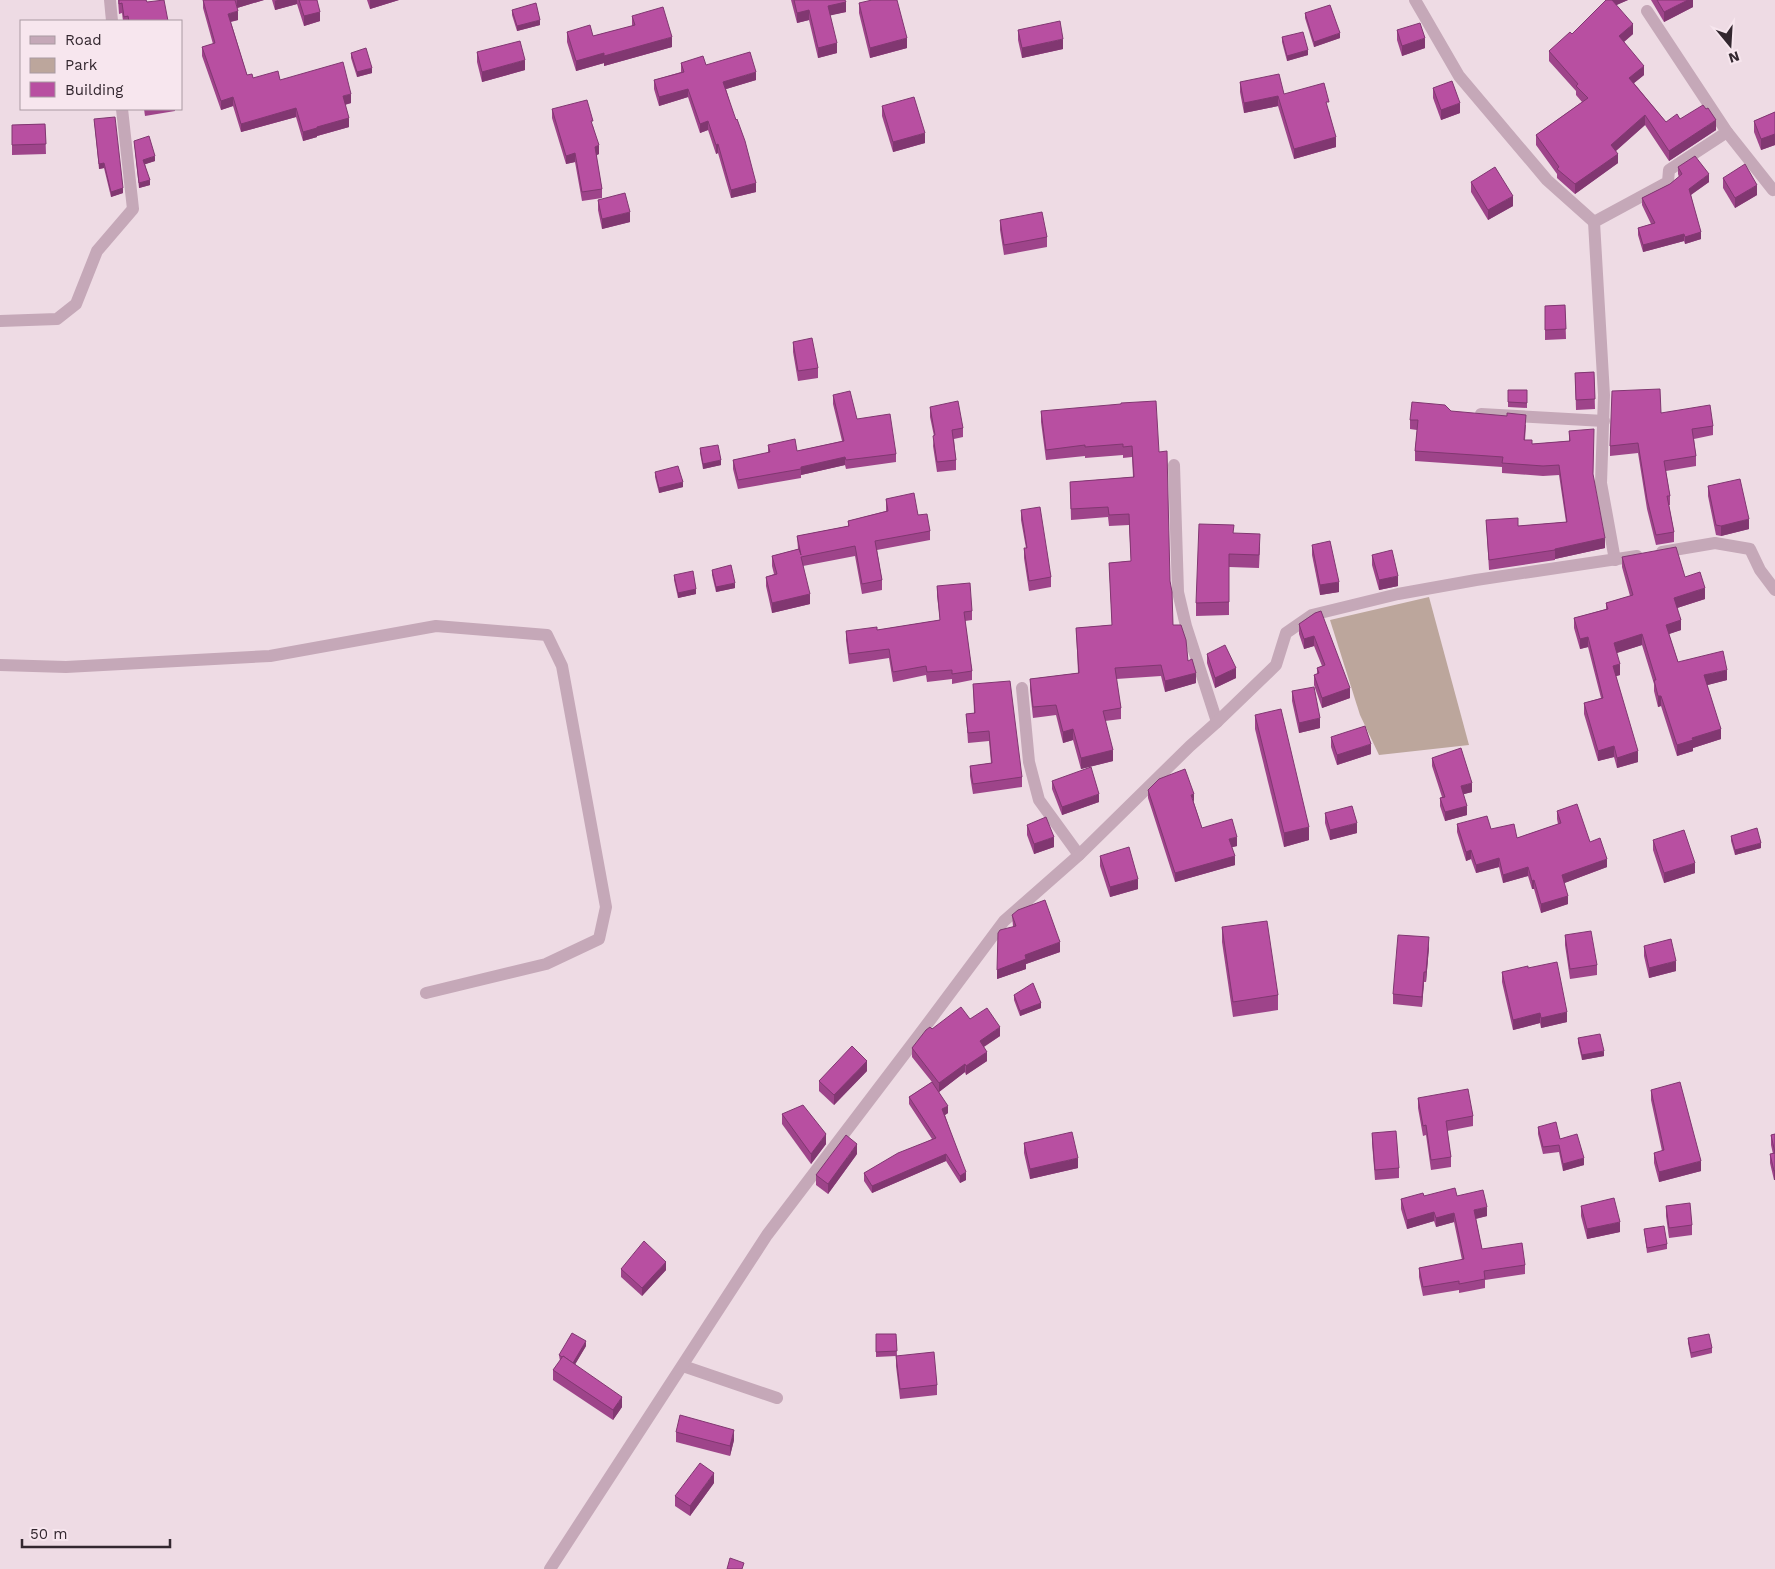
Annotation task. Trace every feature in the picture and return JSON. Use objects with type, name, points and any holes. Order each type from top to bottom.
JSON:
[{"type":"street","points":[[110,0],[112,20]]},
{"type":"street","points":[[1414,0],[1458,76],[1546,180],[1594,222],[1604,395],[1601,483],[1615,560]]},
{"type":"street","points":[[1647,10],[1727,132],[1773,190],[1775,189]]},
{"type":"street","points":[[0,321],[57,319],[76,304],[97,251],[133,208],[122,110]]},
{"type":"street","points":[[1594,222],[1668,182],[1669,170],[1727,132]]},
{"type":"street","points":[[1471,414],[1604,421]]},
{"type":"street","points":[[1174,465],[1178,592],[1186,626],[1217,722]]},
{"type":"street","points":[[550,1569],[767,1235],[1004,921],[1079,855],[1276,665],[1286,633],[1312,615],[1398,594],[1715,543],[1750,550],[1760,570],[1775,590]]},
{"type":"street","points":[[0,665],[66,667],[270,656],[436,626],[547,635],[562,666],[606,907],[599,939],[546,964],[426,993]]},
{"type":"street","points":[[1022,688],[1029,762],[1039,800],[1079,855]]},
{"type":"street","points":[[682,1366],[777,1398]]},
{"type":"green space","points":[[1429,597],[1469,745],[1379,755],[1360,715],[1330,620]]},
{"type":"building","points":[[119,0],[146,0],[147,2],[164,0],[168,20],[129,20],[128,16],[124,17],[122,3],[119,4]]},
{"type":"building","points":[[203,0],[235,0],[238,11],[228,14],[247,75],[252,74],[253,78],[278,71],[280,80],[343,62],[351,94],[343,96],[349,118],[303,132],[296,108],[241,124],[233,97],[221,101],[202,47],[215,43]]},
{"type":"building","points":[[299,0],[317,0],[320,12],[304,16]]},
{"type":"building","points":[[794,0],[845,0],[846,2],[828,6],[837,43],[818,48],[809,10],[797,13]]},
{"type":"building","points":[[872,0],[897,0],[907,38],[870,48],[859,3]]},
{"type":"building","points":[[1606,0],[1612,0],[1633,24],[1619,36],[1644,66],[1629,78],[1666,122],[1677,114],[1680,119],[1703,105],[1706,109],[1708,108],[1716,120],[1669,151],[1645,115],[1611,145],[1618,154],[1575,184],[1557,169],[1559,167],[1536,135],[1588,98],[1576,86],[1578,84],[1549,51],[1570,32],[1572,34]]},
{"type":"building","points":[[1657,0],[1688,0],[1664,12]]},
{"type":"building","points":[[536,3],[540,20],[517,26],[512,10]]},
{"type":"building","points":[[1330,5],[1340,33],[1314,42],[1305,13]]},
{"type":"building","points":[[663,7],[672,37],[604,56],[604,53],[576,61],[567,32],[590,25],[593,36],[635,25],[632,16]]},
{"type":"building","points":[[1060,21],[1063,39],[1022,48],[1018,30]]},
{"type":"building","points":[[1420,23],[1425,38],[1402,46],[1397,30]]},
{"type":"building","points":[[1303,32],[1308,50],[1287,56],[1282,37]]},
{"type":"building","points":[[520,41],[525,60],[482,72],[477,52]]},
{"type":"building","points":[[366,48],[372,68],[357,72],[351,53]]},
{"type":"building","points":[[750,52],[756,72],[723,82],[745,141],[756,183],[731,190],[718,144],[716,145],[708,121],[700,124],[688,89],[659,97],[654,80],[684,72],[681,63],[703,56],[706,65]]},
{"type":"building","points":[[1279,74],[1284,94],[1324,83],[1329,102],[1326,102],[1336,137],[1294,149],[1278,96],[1244,103],[1240,82]]},
{"type":"building","points":[[1452,81],[1460,103],[1441,110],[1433,88]]},
{"type":"building","points":[[914,97],[925,133],[893,142],[882,106]]},
{"type":"building","points":[[587,100],[593,121],[591,121],[599,145],[595,147],[602,189],[582,192],[575,153],[566,156],[552,109]]},
{"type":"building","points":[[1775,112],[1775,134],[1761,139],[1754,121]]},
{"type":"building","points":[[115,117],[123,188],[111,192],[104,163],[99,164],[94,119]]},
{"type":"building","points":[[45,124],[46,144],[12,145],[12,125]]},
{"type":"building","points":[[149,136],[155,156],[143,160],[150,180],[139,183],[134,141]]},
{"type":"building","points":[[1695,156],[1709,174],[1689,189],[1701,232],[1685,237],[1684,234],[1643,245],[1638,228],[1655,223],[1642,198],[1670,184],[1682,174],[1678,167]]},
{"type":"building","points":[[1745,164],[1757,185],[1735,198],[1723,178]]},
{"type":"building","points":[[1495,167],[1513,196],[1488,210],[1471,182]]},
{"type":"building","points":[[625,193],[630,212],[602,219],[598,200]]},
{"type":"building","points":[[1042,212],[1047,237],[1004,245],[1000,220]]},
{"type":"building","points":[[1565,305],[1566,329],[1545,330],[1545,306]]},
{"type":"building","points":[[812,338],[818,368],[798,371],[793,342]]},
{"type":"building","points":[[1594,372],[1595,399],[1576,400],[1575,373]]},
{"type":"building","points":[[1660,389],[1661,413],[1710,405],[1713,426],[1692,429],[1696,456],[1664,461],[1670,496],[1667,496],[1674,532],[1656,535],[1647,499],[1638,443],[1610,446],[1612,391]]},
{"type":"building","points":[[1508,390],[1527,390],[1527,403],[1508,402]]},
{"type":"building","points":[[850,391],[857,419],[890,414],[896,454],[846,460],[845,457],[801,467],[801,469],[738,480],[733,460],[770,452],[768,445],[795,439],[797,451],[844,441],[833,395]]},
{"type":"building","points":[[958,401],[963,428],[952,430],[956,460],[937,462],[930,407]]},
{"type":"building","points":[[1156,401],[1159,452],[1167,451],[1173,625],[1181,625],[1186,640],[1188,661],[1192,659],[1196,673],[1165,681],[1161,665],[1115,668],[1121,708],[1103,711],[1113,750],[1081,758],[1073,729],[1063,732],[1056,705],[1033,707],[1030,679],[1079,673],[1076,628],[1112,625],[1109,563],[1131,561],[1129,514],[1109,515],[1108,507],[1071,509],[1070,482],[1134,477],[1132,446],[1123,447],[1123,444],[1085,447],[1085,445],[1046,450],[1041,411]]},
{"type":"building","points":[[1412,402],[1445,405],[1451,411],[1507,416],[1507,413],[1526,415],[1524,440],[1532,440],[1532,444],[1570,441],[1569,431],[1594,429],[1593,474],[1605,538],[1555,550],[1489,560],[1486,520],[1518,518],[1518,526],[1567,522],[1559,465],[1543,466],[1502,463],[1503,457],[1415,451],[1418,420],[1410,420]]},
{"type":"building","points":[[718,445],[721,460],[703,464],[700,448]]},
{"type":"building","points":[[678,466],[683,482],[659,488],[655,472]]},
{"type":"building","points":[[1740,479],[1749,519],[1721,526],[1716,525],[1708,486]]},
{"type":"building","points":[[914,493],[918,515],[927,514],[930,531],[875,541],[882,580],[862,584],[855,546],[801,557],[810,594],[772,603],[766,577],[777,574],[772,556],[799,549],[801,555],[797,536],[849,526],[848,521],[888,511],[886,499]]},
{"type":"building","points":[[1040,507],[1051,577],[1029,581],[1024,548],[1027,548],[1021,510]]},
{"type":"building","points":[[1199,524],[1234,525],[1233,533],[1260,534],[1259,555],[1229,554],[1229,602],[1196,603]]},
{"type":"building","points":[[1330,541],[1339,582],[1320,585],[1312,545]]},
{"type":"building","points":[[1676,547],[1685,577],[1700,572],[1705,588],[1674,598],[1681,620],[1666,625],[1678,662],[1723,651],[1727,670],[1704,675],[1721,729],[1677,745],[1661,696],[1658,696],[1654,680],[1656,680],[1642,634],[1614,643],[1620,664],[1613,666],[1638,751],[1617,758],[1614,746],[1598,751],[1584,703],[1603,698],[1588,637],[1580,639],[1574,618],[1608,609],[1606,603],[1633,595],[1622,557]]},
{"type":"building","points":[[1392,550],[1398,576],[1379,580],[1372,555]]},
{"type":"building","points":[[731,565],[735,583],[716,587],[712,570]]},
{"type":"building","points":[[693,571],[696,589],[678,593],[674,575]]},
{"type":"building","points":[[970,583],[972,611],[964,612],[972,671],[952,674],[952,670],[927,672],[926,666],[893,672],[889,649],[849,654],[846,631],[877,627],[877,630],[940,620],[937,586]]},
{"type":"building","points":[[1321,611],[1350,688],[1322,698],[1314,675],[1319,673],[1317,668],[1325,665],[1314,636],[1304,639],[1299,624]]},
{"type":"building","points":[[1225,645],[1236,668],[1215,678],[1207,654]]},
{"type":"building","points":[[1010,681],[1022,777],[973,784],[970,766],[992,763],[989,731],[968,733],[966,714],[975,713],[973,684]]},
{"type":"building","points":[[1314,687],[1320,718],[1299,723],[1292,691]]},
{"type":"building","points":[[1281,709],[1309,827],[1284,833],[1255,715]]},
{"type":"building","points":[[1365,726],[1371,744],[1337,755],[1331,737]]},
{"type":"building","points":[[1461,748],[1472,783],[1461,786],[1467,806],[1445,812],[1440,798],[1445,797],[1432,758]]},
{"type":"building","points":[[1091,767],[1099,794],[1062,807],[1052,781]]},
{"type":"building","points":[[1185,769],[1194,794],[1191,795],[1202,828],[1232,819],[1237,837],[1229,839],[1235,856],[1175,873],[1148,790],[1159,779]]},
{"type":"building","points":[[1577,804],[1590,842],[1600,838],[1607,859],[1562,875],[1568,896],[1541,904],[1528,867],[1503,875],[1499,858],[1476,865],[1471,850],[1466,852],[1457,824],[1487,816],[1491,829],[1514,824],[1517,838],[1561,823],[1557,811]]},
{"type":"building","points":[[1352,806],[1357,823],[1330,830],[1325,813]]},
{"type":"building","points":[[1046,817],[1054,837],[1034,844],[1027,825]]},
{"type":"building","points":[[1757,828],[1761,843],[1735,850],[1731,836]]},
{"type":"building","points":[[1684,830],[1695,863],[1664,873],[1653,840]]},
{"type":"building","points":[[1129,847],[1138,879],[1110,887],[1100,856]]},
{"type":"building","points":[[1045,900],[1060,942],[1025,955],[1026,959],[997,970],[998,933],[1000,930],[1016,926],[1012,915],[1018,910]]},
{"type":"building","points":[[1267,921],[1278,995],[1233,1002],[1222,927]]},
{"type":"building","points":[[1591,931],[1597,965],[1570,969],[1565,935]]},
{"type":"building","points":[[1398,935],[1429,937],[1422,997],[1393,994]]},
{"type":"building","points":[[1671,939],[1676,961],[1649,968],[1644,946]]},
{"type":"building","points":[[1557,962],[1567,1012],[1541,1018],[1540,1013],[1513,1020],[1502,972]]},
{"type":"building","points":[[1033,983],[1041,1003],[1020,1011],[1014,995]]},
{"type":"building","points":[[961,1007],[970,1019],[987,1008],[1000,1027],[980,1041],[987,1052],[966,1066],[965,1064],[939,1083],[912,1048],[926,1030],[930,1027],[932,1029]]},
{"type":"building","points":[[1600,1034],[1604,1051],[1582,1055],[1578,1038]]},
{"type":"building","points":[[852,1046],[867,1061],[834,1095],[819,1081]]},
{"type":"building","points":[[932,1082],[948,1106],[942,1109],[966,1172],[960,1176],[946,1154],[872,1186],[864,1173],[898,1153],[936,1138],[909,1097]]},
{"type":"building","points":[[1680,1082],[1701,1161],[1659,1172],[1654,1153],[1664,1150],[1651,1090]]},
{"type":"building","points":[[1468,1089],[1473,1116],[1446,1121],[1451,1157],[1431,1160],[1426,1125],[1423,1126],[1418,1098]]},
{"type":"building","points":[[803,1105],[826,1134],[811,1154],[782,1114]]},
{"type":"building","points":[[1556,1122],[1560,1139],[1577,1134],[1584,1158],[1563,1164],[1559,1145],[1543,1147],[1538,1127]]},
{"type":"building","points":[[1396,1131],[1399,1168],[1375,1170],[1372,1133]]},
{"type":"building","points":[[1072,1132],[1078,1158],[1030,1169],[1024,1143]]},
{"type":"building","points":[[1775,1134],[1775,1153],[1771,1135]]},
{"type":"building","points":[[846,1135],[857,1144],[828,1184],[816,1175]]},
{"type":"building","points":[[1775,1153],[1775,1170],[1774,1171],[1770,1154]]},
{"type":"building","points":[[1455,1188],[1457,1196],[1483,1190],[1487,1207],[1474,1210],[1482,1249],[1522,1243],[1525,1265],[1484,1271],[1485,1279],[1459,1284],[1459,1281],[1423,1287],[1419,1268],[1464,1259],[1454,1213],[1436,1218],[1434,1212],[1407,1220],[1401,1199],[1423,1193],[1424,1196]]},
{"type":"building","points":[[1614,1198],[1620,1222],[1587,1229],[1581,1206]]},
{"type":"building","points":[[1690,1203],[1692,1225],[1669,1228],[1666,1206]]},
{"type":"building","points":[[1664,1226],[1667,1244],[1647,1248],[1644,1229]]},
{"type":"building","points":[[644,1241],[666,1262],[642,1288],[621,1269]]},
{"type":"building","points":[[572,1333],[586,1341],[573,1363],[559,1355]]},
{"type":"building","points":[[876,1334],[896,1334],[897,1351],[876,1352]]},
{"type":"building","points":[[1709,1334],[1712,1348],[1691,1353],[1688,1338]]},
{"type":"building","points":[[934,1352],[937,1385],[900,1389],[896,1356]]},
{"type":"building","points":[[563,1356],[622,1397],[613,1410],[553,1370]]},
{"type":"building","points":[[680,1415],[734,1430],[730,1446],[676,1432]]},
{"type":"building","points":[[700,1463],[714,1473],[690,1506],[675,1496]]},
{"type":"building","points":[[730,1558],[744,1563],[742,1569],[727,1569]]}]
